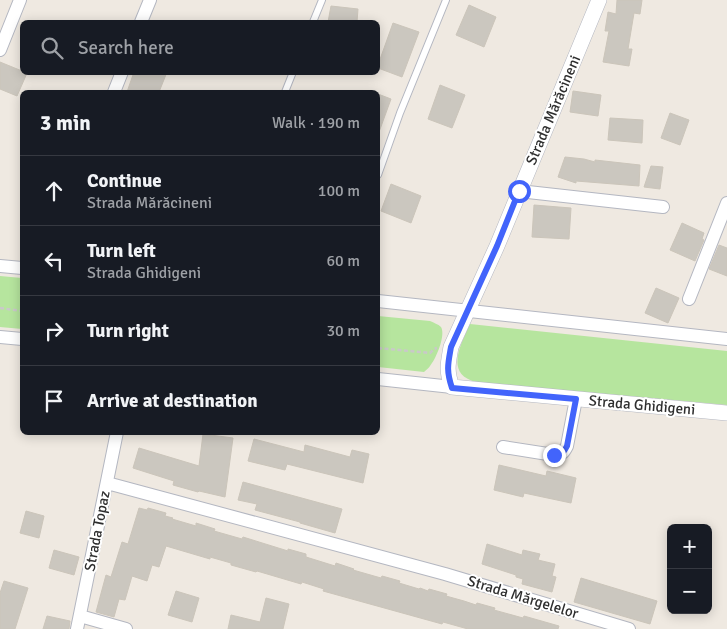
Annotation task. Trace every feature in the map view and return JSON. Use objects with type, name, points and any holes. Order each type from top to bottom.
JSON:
[{"type":"street","points":[[0,50],[20,0]]},
{"type":"street","points":[[142,20],[150,0]]},
{"type":"street","name":"Strada Mărăcineni","points":[[452,388],[448,374],[451,347],[519,191],[598,0]]},
{"type":"street","points":[[115,90],[121,75]]},
{"type":"street","points":[[519,191],[663,207]]},
{"type":"street","points":[[689,299],[727,203]]},
{"type":"street","points":[[0,266],[20,268]]},
{"type":"street","points":[[380,302],[727,339]]},
{"type":"street","points":[[0,337],[20,339]]},
{"type":"street","name":"Strada Ghidigeni","points":[[380,379],[452,388],[727,413]]},
{"type":"street","points":[[503,447],[554,455],[560,455],[565,452],[576,399]]},
{"type":"street","name":"Strada Topaz","points":[[77,629],[116,435]]},
{"type":"street","name":"Strada Mărgelelor","points":[[107,483],[445,574],[629,629]]},
{"type":"street","points":[[80,616],[126,629]]},
{"type":"lane","points":[[314,20],[322,0]]},
{"type":"lane","points":[[380,168],[400,113],[446,0]]},
{"type":"lane","points":[[286,90],[292,75]]},
{"type":"path","points":[[0,308],[20,311]]},
{"type":"path","points":[[380,348],[430,353],[434,349],[451,347]]},
{"type":"green space","points":[[0,276],[20,278],[20,329],[0,327]]},
{"type":"green space","points":[[380,316],[430,321],[441,327],[442,335],[437,353],[429,368],[424,372],[380,367]]},
{"type":"green space","points":[[470,324],[727,351],[727,405],[476,382],[466,378],[460,372],[458,365],[460,349]]},
{"type":"building","points":[[617,0],[642,0],[640,14],[634,13],[628,49],[632,49],[629,66],[603,62],[609,31],[605,31],[608,12],[616,14]]},
{"type":"building","points":[[469,5],[496,17],[484,47],[456,35]]},
{"type":"building","points":[[331,6],[358,9],[357,20],[328,20]]},
{"type":"building","points":[[393,23],[419,32],[402,77],[380,69],[380,59]]},
{"type":"building","points":[[0,62],[20,70],[20,75],[26,75],[17,96],[0,89]]},
{"type":"building","points":[[133,75],[166,75],[160,90],[128,90]]},
{"type":"building","points":[[440,85],[465,95],[452,128],[428,119]]},
{"type":"building","points":[[573,91],[601,95],[598,116],[570,112]]},
{"type":"building","points":[[380,95],[391,99],[380,129]]},
{"type":"building","points":[[670,113],[689,120],[680,145],[661,138]]},
{"type":"building","points":[[610,118],[643,120],[642,143],[608,140]]},
{"type":"building","points":[[565,157],[595,162],[595,160],[640,165],[639,186],[576,181],[576,183],[558,177]]},
{"type":"building","points":[[651,166],[663,167],[660,189],[644,187]]},
{"type":"building","points":[[391,184],[421,196],[411,223],[381,211]]},
{"type":"building","points":[[534,205],[571,208],[569,239],[532,237]]},
{"type":"building","points":[[682,223],[704,233],[702,239],[704,240],[695,261],[670,250]]},
{"type":"building","points":[[719,245],[727,248],[727,276],[709,269]]},
{"type":"building","points":[[656,288],[679,298],[668,323],[645,313]]},
{"type":"building","points":[[203,435],[233,438],[225,497],[173,485],[174,481],[133,468],[139,448],[199,466]]},
{"type":"building","points":[[254,439],[304,452],[305,445],[350,457],[352,450],[369,454],[363,483],[287,464],[285,470],[248,461]]},
{"type":"building","points":[[499,465],[546,476],[547,471],[576,478],[571,503],[524,493],[523,497],[494,490]]},
{"type":"building","points":[[243,482],[342,509],[335,533],[255,510],[257,504],[238,500]]},
{"type":"building","points":[[139,508],[147,510],[148,508],[166,513],[165,516],[172,519],[196,526],[196,523],[215,529],[214,531],[242,539],[243,537],[288,551],[288,549],[306,554],[306,557],[335,566],[336,563],[381,578],[382,576],[400,581],[399,583],[419,589],[428,591],[429,589],[476,605],[477,603],[495,608],[494,610],[559,626],[558,629],[468,629],[443,622],[442,624],[323,591],[324,589],[302,582],[301,584],[166,546],[159,567],[152,565],[147,581],[132,576],[125,600],[119,599],[114,617],[96,612],[106,575],[111,577],[122,542],[128,544]]},
{"type":"building","points":[[26,511],[44,516],[39,538],[20,533]]},
{"type":"building","points":[[487,544],[522,555],[523,550],[540,554],[538,560],[555,564],[552,576],[556,577],[552,592],[522,584],[523,579],[516,577],[516,575],[482,564]]},
{"type":"building","points":[[54,550],[79,557],[74,575],[49,568]]},
{"type":"building","points":[[581,578],[657,601],[650,624],[574,602]]},
{"type":"building","points":[[4,581],[28,588],[15,629],[0,629],[0,593]]},
{"type":"building","points":[[176,591],[199,598],[192,622],[168,615]]},
{"type":"building","points":[[266,598],[289,604],[283,629],[228,629],[231,615],[260,622]]},
{"type":"building","points":[[47,616],[70,621],[69,629],[43,629]]},
{"type":"route","points":[[519,191],[497,246],[451,347],[448,374],[452,388],[576,399],[565,452],[560,455],[554,455]]}]
